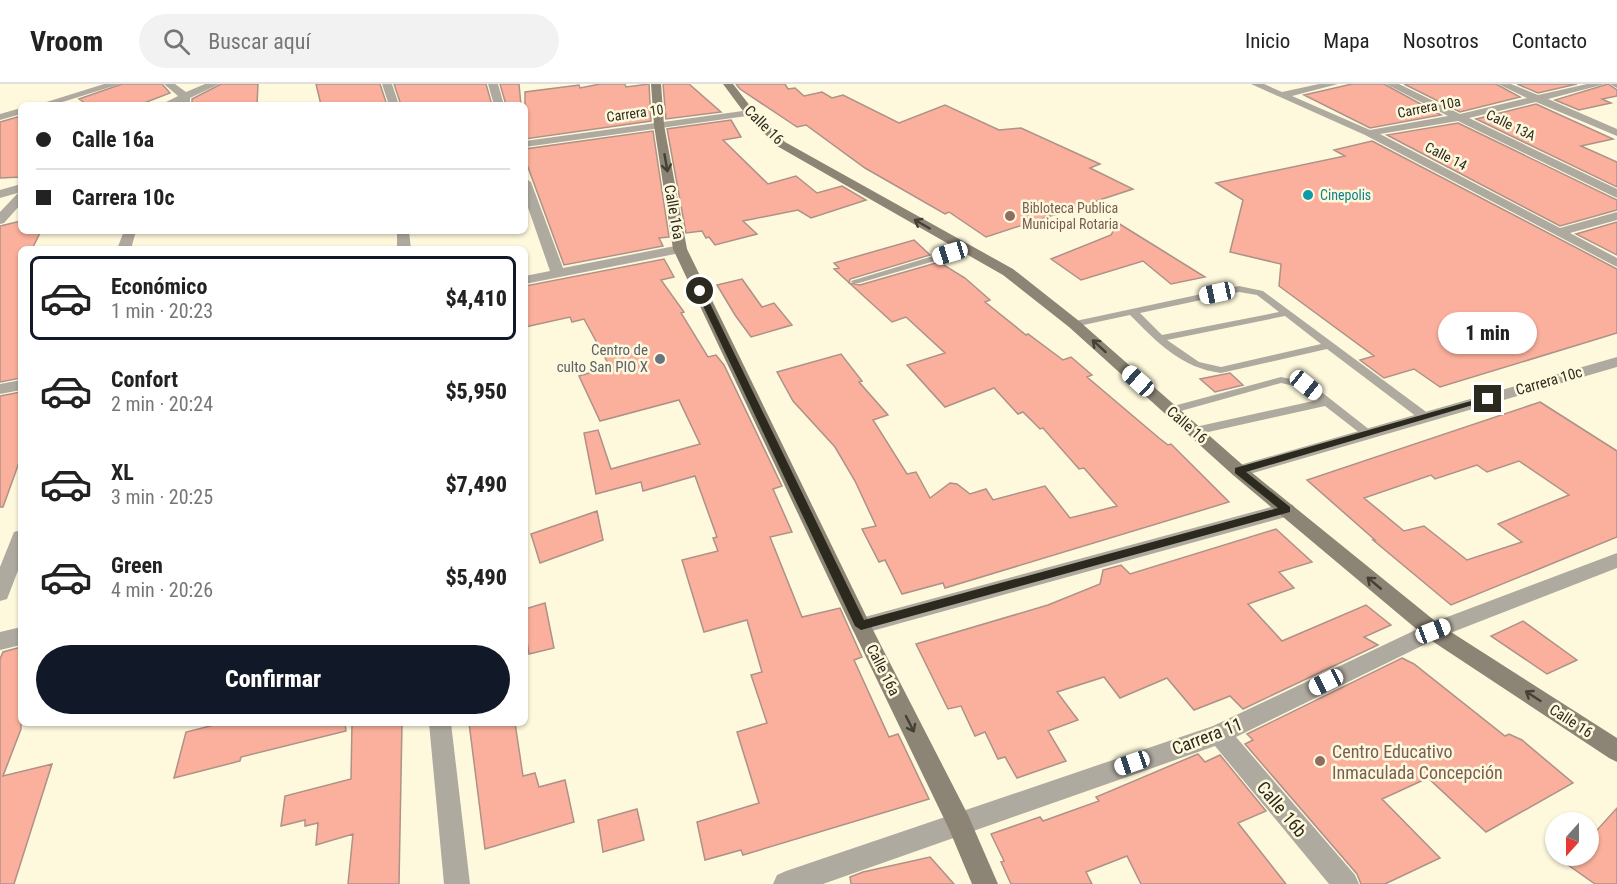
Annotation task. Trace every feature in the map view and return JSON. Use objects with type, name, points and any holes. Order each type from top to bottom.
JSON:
[{"type":"main road","name":"Calle 16a","points":[[656,84],[659,125],[680,249],[861,626],[959,823],[985,884]]},
{"type":"main road","name":"Calle 16","points":[[728,84],[750,113],[781,144],[1008,273],[1074,324],[1239,471],[1433,631],[1617,751]]},
{"type":"street","points":[[52,102],[115,84]]},
{"type":"street","points":[[169,84],[185,100],[214,84]]},
{"type":"street","points":[[387,84],[393,102]]},
{"type":"street","points":[[493,84],[498,102]]},
{"type":"street","name":"Calle 14","points":[[1256,84],[1369,133],[1617,263]]},
{"type":"street","points":[[1281,95],[1333,84]]},
{"type":"street","name":"Calle 13A","points":[[1391,84],[1617,194]]},
{"type":"street","points":[[1503,84],[1617,134]]},
{"type":"street","name":"Carrera 10a","points":[[1369,133],[1460,117],[1600,84]]},
{"type":"street","points":[[0,117],[18,112]]},
{"type":"street","name":"Carrera 10","points":[[528,144],[750,113]]},
{"type":"street","points":[[0,194],[18,189]]},
{"type":"street","points":[[528,190],[558,273]]},
{"type":"street","points":[[2,218],[18,200]]},
{"type":"street","points":[[2,218],[18,215]]},
{"type":"street","points":[[1559,232],[1617,216]]},
{"type":"street","points":[[528,279],[680,249]]},
{"type":"street","name":"Carrera 10c","points":[[1239,471],[1616,362]]},
{"type":"street","points":[[0,389],[18,386]]},
{"type":"street","points":[[861,626],[1286,510]]},
{"type":"street","points":[[0,593],[18,545]]},
{"type":"street","name":"Carrera 11","points":[[786,884],[1219,734],[1433,631],[1617,560]]},
{"type":"street","points":[[0,641],[18,637]]},
{"type":"street","points":[[440,726],[458,884]]},
{"type":"street","name":"Calle 16b","points":[[1219,734],[1346,884]]},
{"type":"lane","points":[[856,281],[966,249]]},
{"type":"lane","points":[[1074,324],[1239,289],[1260,293],[1425,417]]},
{"type":"lane","points":[[1132,311],[1193,365],[1206,370],[1221,370],[1330,345]]},
{"type":"lane","points":[[1161,338],[1287,313]]},
{"type":"lane","points":[[1170,410],[1281,380],[1306,385],[1369,434]]},
{"type":"lane","points":[[1195,431],[1327,402]]},
{"type":"building","points":[[122,84],[162,84],[170,93],[147,102],[84,102],[79,99]]},
{"type":"building","points":[[221,84],[258,84],[257,102],[192,102],[192,99]]},
{"type":"building","points":[[316,84],[380,84],[386,102],[320,102]]},
{"type":"building","points":[[394,84],[486,84],[491,102],[400,102]]},
{"type":"building","points":[[500,84],[519,84],[521,102],[505,102]]},
{"type":"building","points":[[600,84],[625,84],[626,87],[649,84],[651,121],[528,139],[528,102],[525,102],[525,92],[579,85],[580,88]]},
{"type":"building","points":[[663,84],[689,84],[721,112],[666,119]]},
{"type":"building","points":[[736,84],[785,84],[788,89],[795,88],[804,96],[822,92],[832,98],[843,95],[899,123],[945,105],[999,130],[1021,128],[1100,164],[1090,168],[1133,189],[986,237],[949,212],[945,214],[865,168],[806,125],[797,127]]},
{"type":"building","points":[[1352,84],[1384,84],[1441,115],[1370,128],[1304,95]]},
{"type":"building","points":[[1404,84],[1496,84],[1520,97],[1460,112]]},
{"type":"building","points":[[1517,84],[1577,84],[1538,93]]},
{"type":"building","points":[[1608,84],[1617,90],[1617,96],[1602,99],[1611,103],[1579,110],[1555,100]]},
{"type":"building","points":[[1536,104],[1613,139],[1581,146],[1617,162],[1617,187],[1476,119]]},
{"type":"building","points":[[18,117],[18,177],[0,178],[0,122]]},
{"type":"building","points":[[731,120],[741,137],[723,140],[768,184],[796,176],[817,193],[842,186],[866,200],[811,218],[798,210],[743,221],[757,234],[715,245],[709,237],[706,238],[702,231],[686,233],[667,129]]},
{"type":"building","points":[[1458,123],[1617,200],[1617,210],[1560,226],[1387,135]]},
{"type":"building","points":[[653,131],[669,237],[659,238],[663,246],[564,265],[528,167],[528,149]]},
{"type":"building","points":[[1372,141],[1617,269],[1617,333],[1440,387],[1414,369],[1384,378],[1360,360],[1374,356],[1279,286],[1281,264],[1230,252],[1243,200],[1216,183],[1345,156],[1334,150]]},
{"type":"building","points":[[18,222],[18,234],[40,234],[34,246],[18,246],[18,379],[0,382],[0,226]]},
{"type":"building","points":[[1617,222],[1617,255],[1576,234]]},
{"type":"building","points":[[1118,223],[1205,277],[1171,284],[1143,261],[1081,280],[1051,259],[1111,235]]},
{"type":"building","points":[[914,240],[930,255],[850,279],[849,283],[834,269],[839,268],[834,263]]},
{"type":"building","points":[[664,259],[674,277],[661,280],[684,312],[681,313],[708,357],[716,355],[724,365],[782,486],[773,489],[792,532],[770,537],[802,617],[840,608],[862,657],[854,660],[889,737],[898,734],[929,799],[743,855],[741,850],[705,860],[697,822],[759,803],[737,732],[767,723],[751,675],[762,672],[747,620],[704,632],[682,560],[718,551],[713,538],[717,537],[695,476],[643,491],[641,482],[596,494],[584,433],[598,430],[611,469],[700,444],[679,400],[600,421],[579,376],[610,367],[584,319],[572,322],[570,317],[528,326],[528,285]]},
{"type":"building","points":[[939,262],[965,278],[990,300],[985,302],[1026,335],[1028,334],[1063,360],[1071,357],[1092,375],[1087,377],[1159,438],[1168,445],[1171,444],[1229,502],[945,588],[943,583],[902,594],[885,560],[879,562],[862,529],[876,526],[855,481],[835,447],[793,401],[777,372],[841,354],[862,381],[859,382],[888,415],[873,420],[907,474],[916,472],[930,498],[950,483],[957,484],[970,494],[986,489],[993,500],[1045,486],[1070,518],[1117,506],[1084,468],[1079,469],[1043,428],[1040,429],[1023,412],[1018,414],[994,388],[945,407],[907,365],[945,353],[906,317],[892,322],[849,283],[860,285]]},
{"type":"building","points":[[742,279],[762,307],[774,303],[792,325],[751,337],[717,285]]},
{"type":"building","points":[[1230,373],[1243,385],[1215,392],[1200,379]]},
{"type":"building","points":[[18,393],[18,465],[3,507],[0,507],[0,396]]},
{"type":"building","points":[[1540,402],[1617,451],[1617,537],[1451,605],[1373,540],[1375,540],[1307,480]],"holes":[[[1519,461],[1569,495],[1498,524],[1522,542],[1467,560],[1424,526],[1404,531],[1364,498],[1431,475],[1435,479],[1477,465],[1487,472]]]},
{"type":"building","points":[[597,511],[603,540],[540,563],[531,534]]},
{"type":"building","points":[[1276,529],[1312,562],[1279,572],[1294,588],[1248,604],[1282,641],[1366,605],[1391,625],[1364,637],[1378,645],[1243,709],[1230,696],[1194,710],[1167,678],[1120,698],[1104,677],[1057,692],[1078,720],[1048,731],[1066,761],[1017,778],[1005,757],[998,759],[985,732],[975,736],[961,706],[948,709],[916,644],[1048,605],[1100,584],[1103,570],[1121,565],[1130,574]]},
{"type":"building","points":[[545,603],[554,648],[529,654],[528,608]]},
{"type":"building","points":[[1523,621],[1577,660],[1547,674],[1491,636]]},
{"type":"building","points":[[18,648],[18,726],[21,726],[21,729],[3,776],[52,764],[14,884],[0,884],[0,659],[3,652]]},
{"type":"building","points":[[1402,658],[1414,664],[1505,736],[1509,734],[1522,740],[1573,783],[1486,832],[1428,778],[1382,799],[1440,858],[1385,884],[1361,884],[1357,874],[1245,744],[1253,740],[1247,734]]},
{"type":"building","points":[[210,726],[345,726],[346,731],[241,757],[240,761],[174,778],[186,732]]},
{"type":"building","points":[[352,726],[402,726],[399,884],[348,884],[353,834],[316,845],[318,823],[305,826],[305,820],[281,826],[285,796],[351,779]]},
{"type":"building","points":[[469,726],[515,726],[523,776],[535,773],[539,787],[565,780],[574,822],[485,849]]},
{"type":"building","points":[[1198,754],[1205,762],[1220,755],[1266,811],[1238,823],[1286,884],[1141,884],[1127,856],[1086,872],[1092,884],[1011,884],[1001,862],[1004,861],[991,834],[1040,817],[1043,821],[1099,801],[1096,797]]},
{"type":"building","points":[[1617,808],[1617,884],[1595,884],[1570,866],[1599,866],[1599,828]]},
{"type":"building","points":[[637,809],[644,840],[603,852],[598,820]]},
{"type":"building","points":[[930,857],[954,884],[851,884],[850,877],[863,872]]},
{"type":"place","name":"Cinepolis","points":[[1308,195]]},
{"type":"place","name":"Bibloteca Publica Municipal Rotaria","points":[[1010,216]]},
{"type":"place","name":"Centro de culto San PIO X","points":[[660,359]]},
{"type":"place","name":"Centro Educativo Inmaculada Concepción","points":[[1320,761]]},
{"type":"route","points":[[700,291],[861,626],[1286,510],[1239,471],[1488,399]]}]
